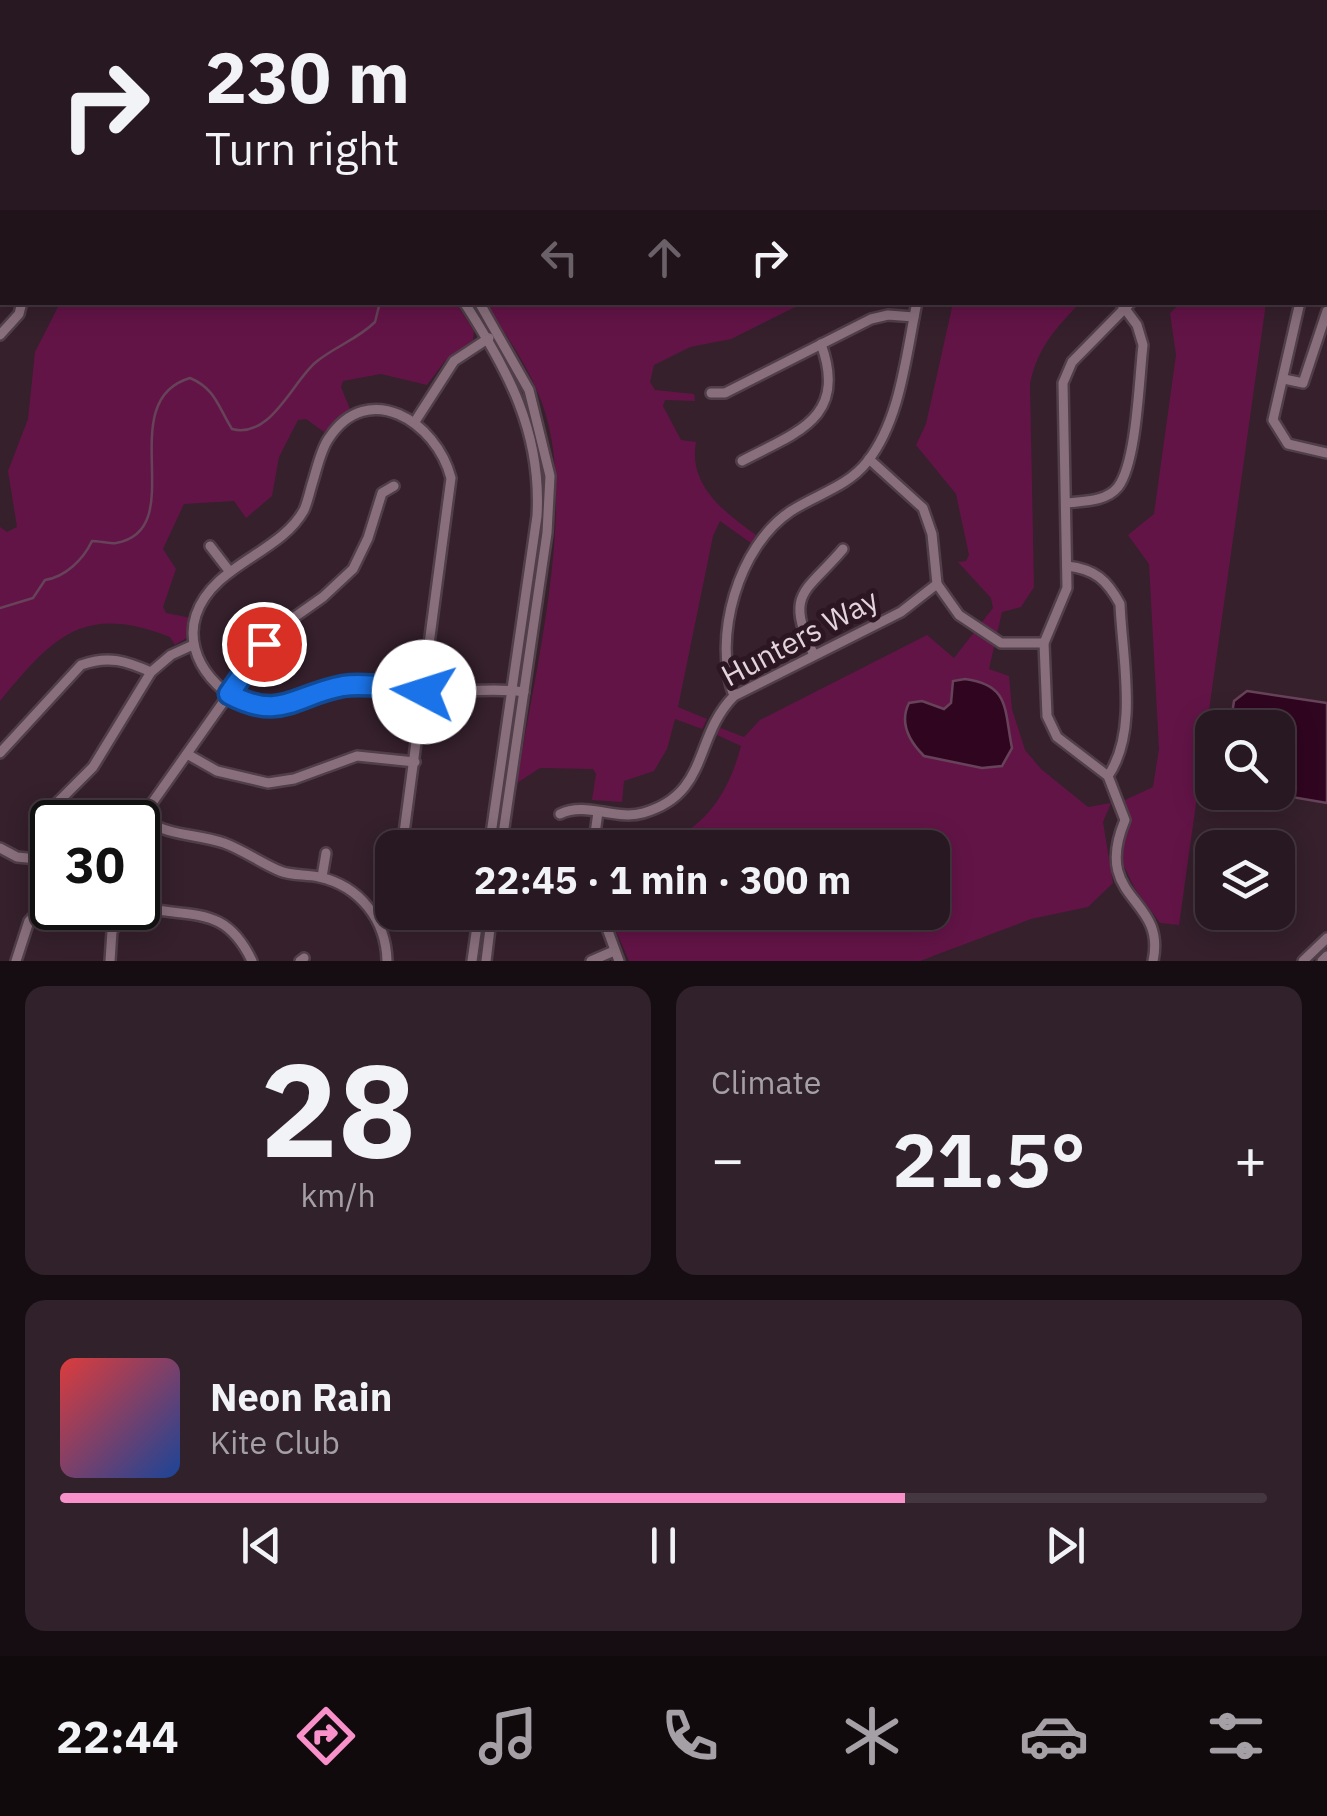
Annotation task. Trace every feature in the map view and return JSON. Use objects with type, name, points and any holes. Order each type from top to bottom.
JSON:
[{"type":"street","points":[[0,335],[21,305]]},
{"type":"street","points":[[466,305],[488,338],[523,407],[538,476],[538,516],[492,830]]},
{"type":"street","points":[[481,305],[534,402],[550,476],[547,532],[505,830]]},
{"type":"street","points":[[734,696],[725,673],[726,648],[738,587],[752,552],[788,513],[838,487],[869,459],[891,419],[916,305]]},
{"type":"street","points":[[1125,305],[1072,362],[1063,383],[1067,566],[1064,604],[1044,643],[1047,716],[1057,736],[1108,776],[1125,820],[1114,850],[1116,867],[1154,934],[1153,961]]},
{"type":"street","points":[[1066,503],[1098,499],[1117,488],[1127,470],[1143,345],[1138,324],[1127,305]]},
{"type":"street","points":[[1299,305],[1274,413],[1278,434],[1288,444],[1327,453]]},
{"type":"street","points":[[1284,380],[1303,383],[1327,311]]},
{"type":"street","points":[[711,393],[725,393],[871,319],[888,314],[914,317]]},
{"type":"street","points":[[416,420],[454,361],[498,332]]},
{"type":"street","points":[[742,461],[804,428],[821,410],[830,382],[821,344]]},
{"type":"street","points":[[405,830],[415,762],[424,692],[451,478],[444,451],[416,420],[377,411],[350,417],[328,438],[304,510],[289,528],[230,572],[196,614],[193,645],[207,675],[250,706],[273,709],[348,685],[424,692],[524,692]]},
{"type":"street","points":[[869,459],[924,508],[932,534],[938,584],[959,615],[1001,643],[1044,643]]},
{"type":"street","points":[[155,800],[272,633],[323,597],[353,569],[382,493],[394,486]]},
{"type":"street","points":[[210,546],[230,572]]},
{"type":"street","points":[[814,655],[802,632],[804,594],[812,577],[843,549]]},
{"type":"street","points":[[1067,566],[1090,568],[1110,586],[1120,604],[1125,736],[1119,760],[1108,776]]},
{"type":"street","name":"Hunters Way","points":[[560,814],[572,808],[633,816],[674,800],[693,778],[715,719],[734,696],[901,612],[938,584]]},
{"type":"street","points":[[60,800],[93,767],[151,672],[193,645]]},
{"type":"street","points":[[0,753],[82,665],[100,658],[124,660],[151,672]]},
{"type":"street","points":[[188,754],[217,771],[268,783],[294,779],[357,756],[415,762]]},
{"type":"street","points":[[596,830],[598,812]]},
{"type":"street","points":[[160,831],[222,842],[283,873],[322,877],[359,896],[375,912]]},
{"type":"street","points":[[0,848],[30,858]]},
{"type":"street","points":[[322,877],[326,853]]},
{"type":"street","points":[[160,908],[200,913],[221,922],[234,931],[252,961]]},
{"type":"street","points":[[16,961],[30,920]]},
{"type":"street","points":[[110,961],[113,930]]},
{"type":"street","points":[[383,930],[387,961]]},
{"type":"street","points":[[472,961],[476,930]]},
{"type":"street","points":[[486,961],[490,930]]},
{"type":"street","points":[[592,961],[617,958],[607,930]]},
{"type":"street","points":[[1304,961],[1327,938]]},
{"type":"shaded area","points":[[59,305],[457,305],[474,331],[473,340],[445,361],[427,385],[381,374],[343,381],[341,387],[350,409],[324,432],[306,419],[298,420],[279,457],[272,496],[246,518],[234,501],[184,504],[163,549],[176,569],[163,607],[166,613],[191,618],[188,637],[175,645],[170,637],[140,627],[92,625],[54,644],[0,701],[0,527],[7,532],[17,527],[8,471],[28,419],[35,352]]},
{"type":"shaded area","points":[[486,305],[799,305],[731,339],[690,347],[654,365],[650,382],[655,390],[694,394],[695,401],[665,400],[663,406],[681,440],[696,442],[698,471],[711,496],[756,535],[751,543],[720,521],[713,536],[678,707],[707,719],[702,729],[675,719],[667,749],[654,771],[624,781],[622,802],[592,800],[596,774],[593,769],[540,768],[517,783],[549,590],[556,490],[552,444],[542,403],[524,364]]},
{"type":"shaded area","points":[[953,305],[1078,305],[1048,341],[1030,384],[1034,587],[1021,607],[1002,612],[989,669],[1009,676],[1012,709],[1025,750],[1041,769],[1088,807],[1111,803],[1103,822],[1113,883],[1088,907],[1031,919],[920,961],[629,961],[615,930],[950,930],[950,830],[688,830],[720,797],[741,746],[715,734],[718,727],[744,737],[760,720],[927,635],[954,658],[993,608],[991,598],[958,562],[966,561],[969,555],[956,494],[916,445],[926,424]]},
{"type":"shaded area","points":[[1179,305],[1266,305],[1209,710],[1195,710],[1195,810],[1179,925],[1160,923],[1135,889],[1121,860],[1121,840],[1129,824],[1125,800],[1153,787],[1159,749],[1149,564],[1128,535],[1154,514],[1176,355],[1170,313]]},
{"type":"shaded area","points":[[965,679],[990,687],[1002,701],[1012,748],[1002,766],[982,768],[924,756],[907,731],[909,703],[922,701],[944,709],[951,703],[953,681]]},
{"type":"shaded area","points":[[1247,691],[1327,703],[1327,803],[1295,798],[1295,710],[1233,710],[1234,701]]},
{"type":"waterway","points":[[0,608],[33,598],[45,580],[60,575],[78,561],[92,541],[116,543],[138,533],[149,515],[152,437],[156,412],[167,391],[190,378],[211,393],[232,429],[258,426],[280,407],[316,362],[375,322],[379,305]]},
{"type":"route","points":[[264,644],[229,694],[250,706],[273,709],[348,685],[424,692]]}]
